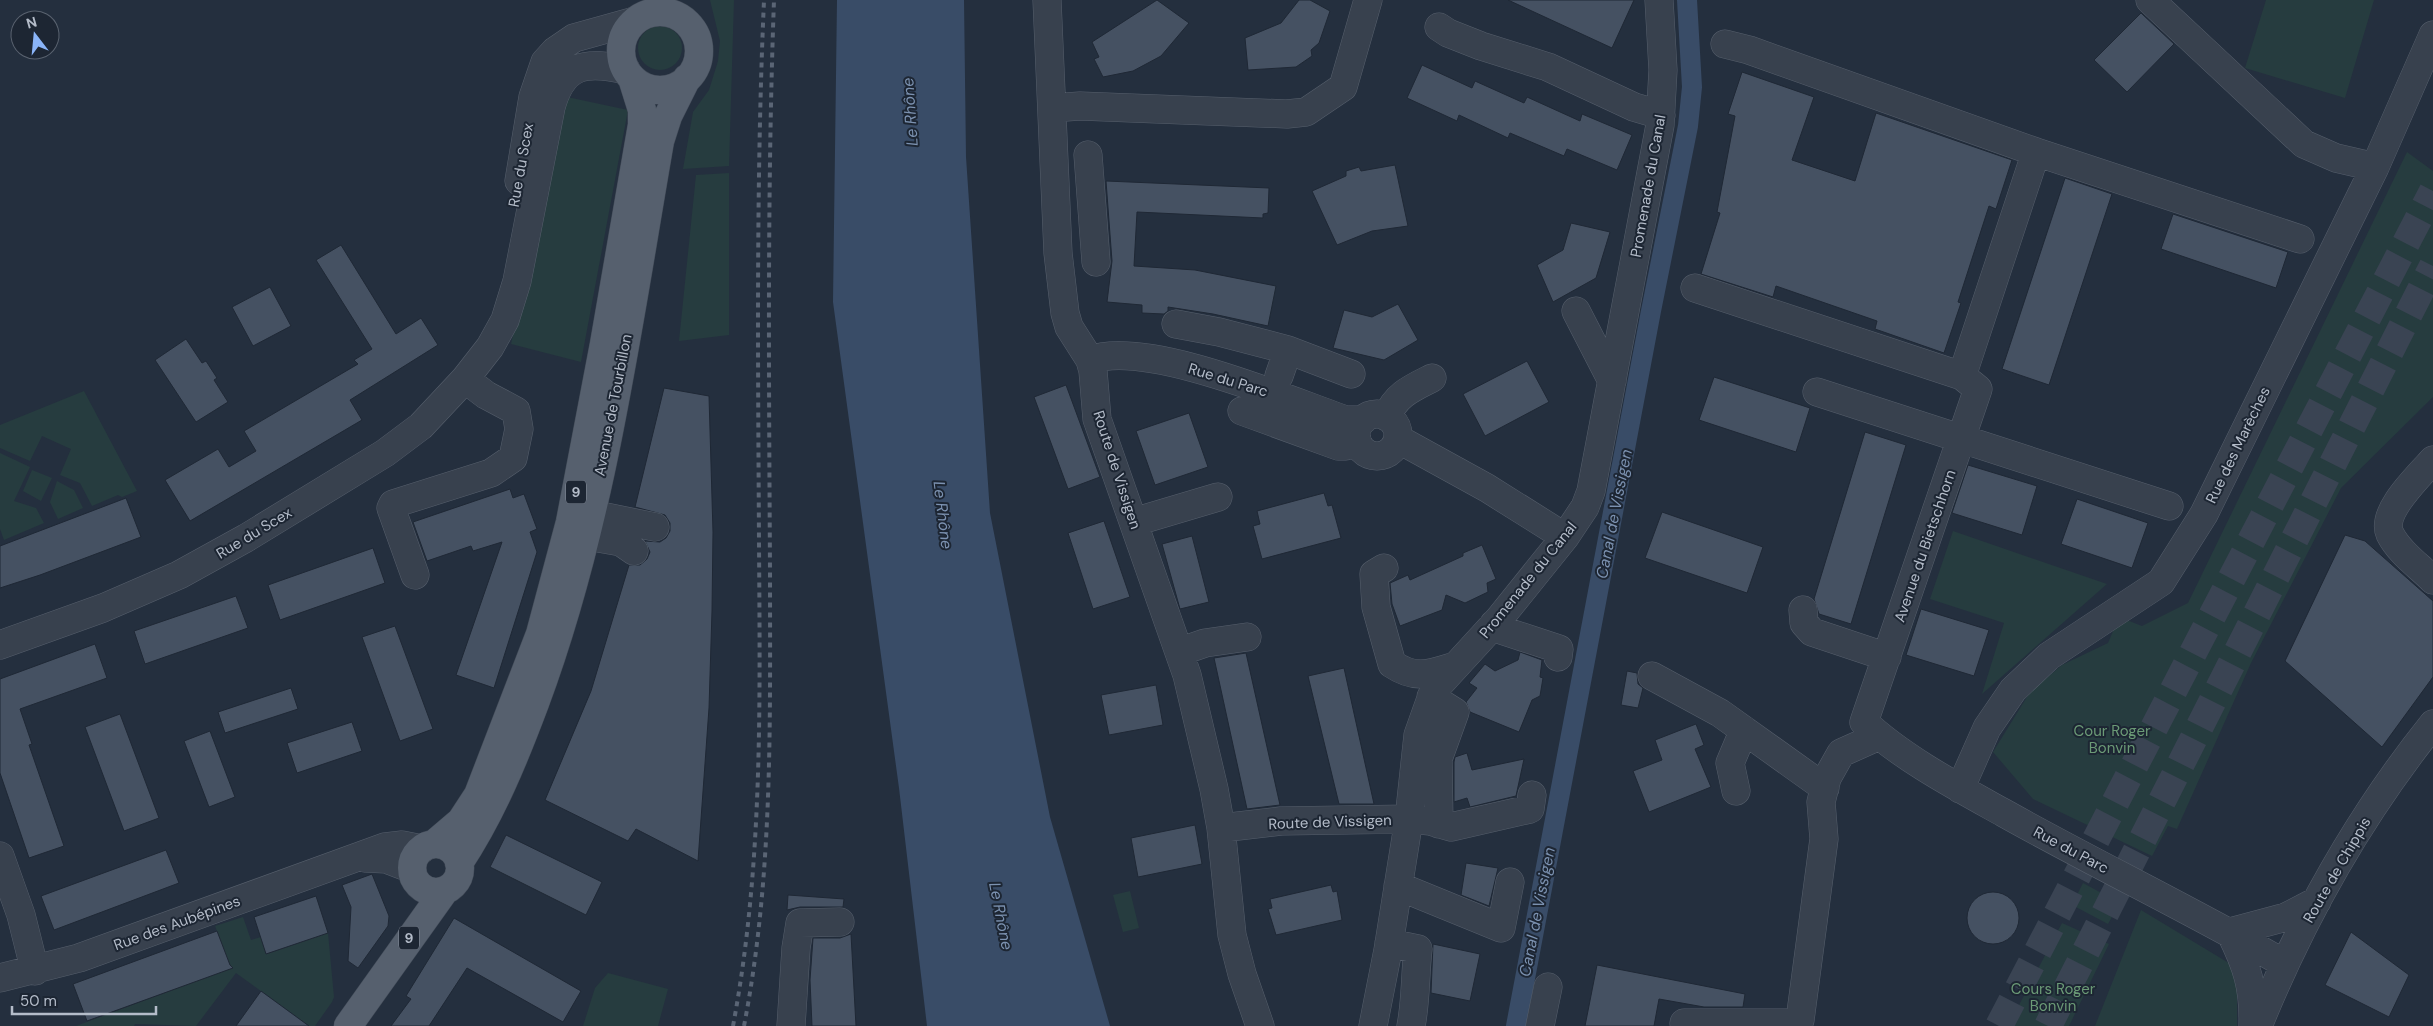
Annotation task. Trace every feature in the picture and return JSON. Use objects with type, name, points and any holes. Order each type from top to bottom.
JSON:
[{"type":"main road","points":[[692,0],[698,50],[697,62],[687,78],[673,87],[656,89],[641,84],[629,74],[621,54],[622,41],[627,30],[642,13],[658,12],[676,16],[686,23],[696,38]]},
{"type":"main road","name":"Avenue de Tourbillon","points":[[421,860],[461,821],[478,795],[531,660],[552,594],[570,522],[604,344],[642,124],[642,110],[629,74]]},
{"type":"main road","name":"Avenue de Tourbillon","points":[[459,863],[485,822],[527,724],[551,660],[589,525],[618,382],[660,141],[668,116],[687,78]]},
{"type":"main road","points":[[451,849],[459,863],[457,879],[446,890],[438,892],[427,890],[421,860],[451,849]]},
{"type":"main road","name":"9","points":[[374,987],[406,917],[421,860]]},
{"type":"main road","name":"9","points":[[348,1026],[374,987],[446,890]]},
{"type":"street","name":"Route de Vissigen","points":[[1047,0],[1058,253],[1063,303],[1069,327],[1090,360],[1098,419],[1179,652],[1209,759],[1221,828],[1232,935],[1242,974],[1260,1026]]},
{"type":"street","points":[[1052,108],[1080,106],[1287,114],[1306,112],[1343,87],[1368,0]]},
{"type":"street","name":"Promenade du Canal","points":[[1373,1026],[1389,943],[1409,819],[1418,735],[1431,697],[1434,690],[1494,624],[1564,537],[1580,514],[1591,491],[1661,115],[1663,54],[1659,0]]},
{"type":"street","points":[[2150,0],[2304,144],[2336,158],[2375,166]]},
{"type":"street","name":"Rue du Scex","points":[[469,372],[499,281],[528,122],[541,70],[555,51],[574,38],[642,13]]},
{"type":"street","points":[[1439,27],[1448,34],[1545,66],[1634,108],[1661,115]]},
{"type":"street","name":"Rue des Marèches","points":[[1960,789],[1986,728],[2013,690],[2050,656],[2122,606],[2161,582],[2204,514],[2375,166],[2433,35]]},
{"type":"street","points":[[1725,44],[1749,50],[2036,152],[2300,239]]},
{"type":"street","name":"Rue du Scex","points":[[0,645],[135,595],[218,555],[386,453],[421,426],[469,372],[500,331],[510,308],[551,107],[558,85],[570,72],[580,67],[601,65],[629,74]]},
{"type":"street","points":[[1695,288],[1962,376],[2036,152]]},
{"type":"street","points":[[1088,155],[1096,262]]},
{"type":"street","points":[[1576,311],[1612,381]]},
{"type":"street","points":[[1176,324],[1220,332],[1288,350],[1351,374]]},
{"type":"street","points":[[1279,376],[1288,350]]},
{"type":"street","name":"Rue du Parc","points":[[1090,360],[1113,354],[1168,362],[1222,376],[1376,429],[1487,488],[1564,537]]},
{"type":"street","points":[[415,575],[391,508],[393,504],[491,472],[512,458],[519,429],[516,411],[486,395],[469,372]]},
{"type":"street","name":"Avenue du Bietschhorn","points":[[1872,729],[1887,657],[1978,389],[1962,376]]},
{"type":"street","points":[[1242,412],[1338,446],[1346,446],[1376,429],[1392,404],[1402,394],[1432,378]]},
{"type":"street","points":[[1817,392],[2168,506]]},
{"type":"street","points":[[2433,460],[2394,507],[2389,518],[2388,529],[2402,551],[2433,580]]},
{"type":"street","points":[[1134,522],[1218,498]]},
{"type":"street","points":[[589,525],[655,527]]},
{"type":"street","points":[[589,525],[634,551]]},
{"type":"street","points":[[1384,568],[1374,574],[1376,607],[1392,664],[1406,674],[1424,675],[1455,666]]},
{"type":"street","points":[[1802,610],[1804,624],[1812,632],[1887,657]]},
{"type":"street","points":[[1494,624],[1501,630],[1560,649],[1558,657]]},
{"type":"street","points":[[1179,652],[1205,643],[1247,637]]},
{"type":"street","points":[[1652,676],[1720,713],[1825,788]]},
{"type":"street","points":[[1431,697],[1455,712],[1438,760],[1439,824]]},
{"type":"street","name":"Route de Chippis","points":[[2258,1026],[2317,901],[2385,788],[2433,724]]},
{"type":"street","points":[[1684,1023],[1788,1023],[1800,1020],[1824,839],[1822,802],[1827,778],[1842,752],[1872,729]]},
{"type":"street","name":"Rue du Parc","points":[[1872,729],[1960,789],[2075,853],[2230,932],[2286,964]]},
{"type":"street","points":[[1736,792],[1730,762],[1744,730]]},
{"type":"street","name":"Route de Vissigen","points":[[1221,828],[1281,821],[1409,819],[1451,827],[1530,810],[1532,794]]},
{"type":"street","name":"Rue des Aubépines","points":[[0,978],[35,971],[79,958],[390,846],[402,845],[421,860]]},
{"type":"street","points":[[0,856],[21,915],[35,971]]},
{"type":"street","points":[[1398,886],[1501,928],[1510,882]]},
{"type":"street","points":[[2253,1026],[2254,1003],[2246,965],[2230,932],[2286,916],[2317,901]]},
{"type":"street","points":[[791,1026],[796,948],[800,922],[840,922]]},
{"type":"street","points":[[1389,943],[1418,949],[1414,993],[1415,1006],[1411,1026]]},
{"type":"street","points":[[1540,1026],[1548,987]]},
{"type":"green space","points":[[710,0],[734,0],[729,166],[683,169],[693,112],[709,90],[718,61],[720,41]]},
{"type":"green space","points":[[2266,0],[2374,0],[2345,98],[2245,68]]},
{"type":"green space","points":[[656,26],[664,26],[676,32],[682,48],[676,64],[664,70],[656,70],[644,64],[638,52],[638,44],[644,32]]},
{"type":"green space","points":[[567,97],[628,110],[581,362],[511,344]]},
{"type":"green space","name":"Cour Roger Bonvin","points":[[2407,152],[2433,171],[2433,397],[2341,488],[2251,663],[2177,829],[2168,826],[2152,856],[2033,799],[1993,752],[2030,692],[2062,665],[2108,643],[2119,617],[2142,626],[2188,603]]},
{"type":"green space","points":[[729,173],[729,335],[679,341],[696,175]]},
{"type":"green space","points":[[84,391],[137,491],[122,497],[118,495],[92,506],[80,483],[60,475],[71,449],[42,436],[30,461],[0,448],[0,425]]},
{"type":"green space","points":[[0,453],[30,467],[14,501],[36,508],[44,523],[4,540],[0,529]]},
{"type":"green space","points":[[32,470],[52,478],[41,501],[23,491]]},
{"type":"green space","points":[[57,481],[74,490],[83,508],[58,519],[50,502]]},
{"type":"green space","points":[[1953,531],[2107,584],[1982,694],[2004,623],[1930,599]]},
{"type":"green space","points":[[2083,883],[2120,903],[2108,924],[2072,905]]},
{"type":"green space","points":[[1130,891],[1139,928],[1123,932],[1113,895]]},
{"type":"green space","points":[[2141,910],[2237,968],[2237,1026],[2095,1026]]},
{"type":"green space","points":[[243,917],[251,940],[261,937],[267,954],[328,933],[334,997],[315,1026],[309,1026],[236,973],[196,1026],[135,1024],[134,1026],[76,1026],[231,968],[215,926]]},
{"type":"green space","name":"Cours Roger Bonvin","points":[[2062,923],[2109,944],[2069,1026],[2008,1026]]},
{"type":"green space","points":[[608,973],[668,989],[658,1026],[583,1026],[595,988]]},
{"type":"water","name":"Le Rhône","points":[[837,0],[964,0],[966,157],[990,513],[1050,817],[1110,1026],[927,1026],[899,788],[833,302]]},
{"type":"building","points":[[1157,0],[1189,23],[1161,56],[1133,71],[1103,77],[1094,59],[1099,57],[1092,42]]},
{"type":"building","points":[[1299,0],[1310,0],[1330,11],[1319,43],[1311,50],[1312,56],[1296,67],[1248,70],[1245,38],[1281,23]]},
{"type":"building","points":[[1508,0],[1634,0],[1612,48]]},
{"type":"building","points":[[2141,13],[2174,44],[2127,92],[2094,60]]},
{"type":"building","points":[[1422,65],[1472,88],[1475,81],[1524,103],[1527,97],[1580,121],[1582,114],[1632,135],[1617,170],[1567,149],[1564,156],[1510,133],[1508,138],[1459,115],[1457,121],[1407,98]]},
{"type":"building","points":[[1742,72],[1814,97],[1792,160],[1855,181],[1876,113],[2012,160],[1996,209],[1989,206],[1958,302],[1961,303],[1944,353],[1875,329],[1877,321],[1776,286],[1773,297],[1701,274],[1720,213],[1717,212],[1735,116],[1728,114]]},
{"type":"building","points":[[1395,165],[1408,226],[1372,231],[1337,245],[1312,191],[1346,176],[1346,171],[1359,167],[1361,171]]},
{"type":"building","points":[[2065,178],[2112,194],[2049,385],[2002,369]]},
{"type":"building","points":[[1106,181],[1269,188],[1268,213],[1263,214],[1263,218],[1137,212],[1134,266],[1195,270],[1276,286],[1268,326],[1213,314],[1168,307],[1168,311],[1164,314],[1142,313],[1142,305],[1107,302],[1112,261]]},
{"type":"building","points":[[2173,214],[2288,252],[2276,288],[2161,249]]},
{"type":"building","points":[[1571,223],[1610,232],[1596,278],[1553,302],[1537,265],[1563,250]]},
{"type":"building","points":[[341,245],[396,334],[421,318],[438,345],[350,400],[362,420],[190,521],[165,480],[218,449],[229,467],[256,451],[244,431],[358,364],[354,360],[372,349],[316,260]]},
{"type":"building","points":[[270,287],[291,326],[253,346],[232,307]]},
{"type":"building","points":[[1398,304],[1418,340],[1384,360],[1333,348],[1344,310],[1372,317]]},
{"type":"building","points":[[186,339],[202,363],[206,361],[217,378],[214,380],[228,402],[196,422],[155,360]]},
{"type":"building","points":[[1527,361],[1549,402],[1485,436],[1463,394]]},
{"type":"building","points":[[1714,377],[1810,408],[1796,452],[1699,420]]},
{"type":"building","points":[[1066,385],[1100,477],[1068,489],[1034,397]]},
{"type":"building","points":[[664,388],[709,396],[713,532],[712,611],[709,708],[698,861],[636,829],[628,841],[545,800],[591,691],[629,565],[640,565],[647,559],[650,552],[645,541],[660,542],[666,538],[670,531],[670,523],[665,515],[635,507]]},
{"type":"building","points":[[1189,413],[1208,467],[1155,485],[1136,431]]},
{"type":"building","points":[[1865,432],[1906,445],[1851,624],[1819,614],[1814,599]]},
{"type":"building","points":[[1968,465],[2037,486],[2022,535],[1952,513]]},
{"type":"building","points":[[510,489],[513,498],[524,494],[537,529],[530,532],[537,552],[494,688],[456,675],[502,542],[473,551],[471,546],[427,561],[413,522]]},
{"type":"building","points":[[1324,493],[1328,506],[1332,505],[1341,538],[1262,559],[1253,526],[1260,524],[1257,511]]},
{"type":"building","points":[[126,498],[141,537],[0,588],[0,546]]},
{"type":"building","points":[[2077,499],[2148,523],[2132,568],[2061,544]]},
{"type":"building","points":[[1662,512],[1763,547],[1747,593],[1645,558]]},
{"type":"building","points":[[1104,521],[1130,597],[1093,609],[1068,533]]},
{"type":"building","points":[[2345,535],[2365,541],[2433,601],[2433,677],[2382,747],[2285,661]]},
{"type":"building","points":[[1192,536],[1209,602],[1180,609],[1162,544]]},
{"type":"building","points":[[1482,545],[1496,579],[1487,583],[1488,592],[1465,603],[1446,595],[1442,610],[1400,626],[1392,604],[1390,583],[1408,575],[1410,580],[1463,556],[1463,553]]},
{"type":"building","points":[[373,548],[385,583],[280,620],[268,585]]},
{"type":"building","points":[[236,596],[248,628],[145,664],[134,631]]},
{"type":"building","points":[[1921,609],[1989,630],[1974,676],[1906,655]]},
{"type":"building","points":[[395,626],[433,729],[400,741],[362,637]]},
{"type":"building","points":[[95,644],[107,678],[20,709],[32,744],[29,745],[64,846],[29,858],[0,773],[0,679]]},
{"type":"building","points":[[1520,652],[1542,660],[1540,677],[1543,678],[1540,696],[1532,700],[1519,732],[1470,712],[1466,702],[1477,688],[1469,683],[1485,664],[1495,671],[1518,660]]},
{"type":"building","points":[[1246,653],[1280,805],[1247,809],[1214,658]]},
{"type":"building","points":[[1344,668],[1374,804],[1339,804],[1308,676]]},
{"type":"building","points":[[1627,671],[1637,673],[1638,684],[1643,688],[1638,708],[1621,705]]},
{"type":"building","points":[[1156,685],[1163,725],[1109,735],[1101,695]]},
{"type":"building","points":[[291,688],[298,709],[225,733],[218,712]]},
{"type":"building","points":[[120,714],[159,818],[124,831],[85,727]]},
{"type":"building","points":[[352,722],[362,751],[297,773],[287,743]]},
{"type":"building","points":[[1696,724],[1704,745],[1695,749],[1711,787],[1649,812],[1633,771],[1662,760],[1655,740]]},
{"type":"building","points":[[210,731],[235,797],[209,807],[184,741]]},
{"type":"building","points":[[1467,753],[1472,770],[1524,759],[1516,796],[1470,807],[1467,798],[1454,802],[1455,757]]},
{"type":"building","points":[[1195,825],[1202,864],[1138,877],[1131,838]]},
{"type":"building","points":[[506,835],[602,882],[586,915],[490,867]]},
{"type":"building","points":[[166,850],[179,883],[54,930],[41,896]]},
{"type":"building","points":[[1466,863],[1498,868],[1489,906],[1461,895]]},
{"type":"building","points":[[372,874],[389,916],[388,926],[358,968],[348,961],[351,907],[342,885]]},
{"type":"building","points":[[1331,885],[1333,892],[1337,891],[1342,920],[1276,935],[1268,909],[1272,908],[1270,899]]},
{"type":"building","points":[[1993,892],[2003,894],[2011,900],[2017,908],[2019,918],[2017,928],[2011,936],[2003,942],[1993,944],[1983,942],[1975,936],[1969,928],[1967,918],[1969,908],[1975,900],[1983,894]]},
{"type":"building","points":[[788,895],[844,899],[843,907],[800,907],[787,910]]},
{"type":"building","points":[[316,896],[328,933],[266,954],[254,917]]},
{"type":"building","points":[[454,918],[581,991],[563,1022],[467,968],[429,1026],[391,1026],[411,999],[406,996]]},
{"type":"building","points":[[217,931],[230,965],[233,968],[87,1021],[73,984]]},
{"type":"building","points":[[2351,932],[2409,975],[2389,1017],[2325,985]]},
{"type":"building","points":[[851,934],[856,1026],[812,1026],[810,980],[813,938],[840,938]]},
{"type":"building","points":[[1433,944],[1480,954],[1470,1001],[1431,993]]},
{"type":"building","points":[[1597,965],[1745,994],[1743,1007],[1704,1007],[1659,999],[1654,1026],[1585,1026]]},
{"type":"building","points":[[261,991],[309,1026],[236,1026]]},
{"type":"waterway","name":"Canal de Vissigen","points":[[1516,1026],[1651,311],[1688,126],[1692,87],[1687,0]]},
{"type":"tunnel","points":[[1999,1026],[2433,191]]},
{"type":"tunnel","points":[[2048,1026],[2433,266]]},
{"type":"railway","points":[[733,1026],[750,906],[758,785],[760,663],[759,203],[764,0]]},
{"type":"railway","points":[[744,1026],[760,913],[768,800],[770,687],[769,215],[774,0]]}]
